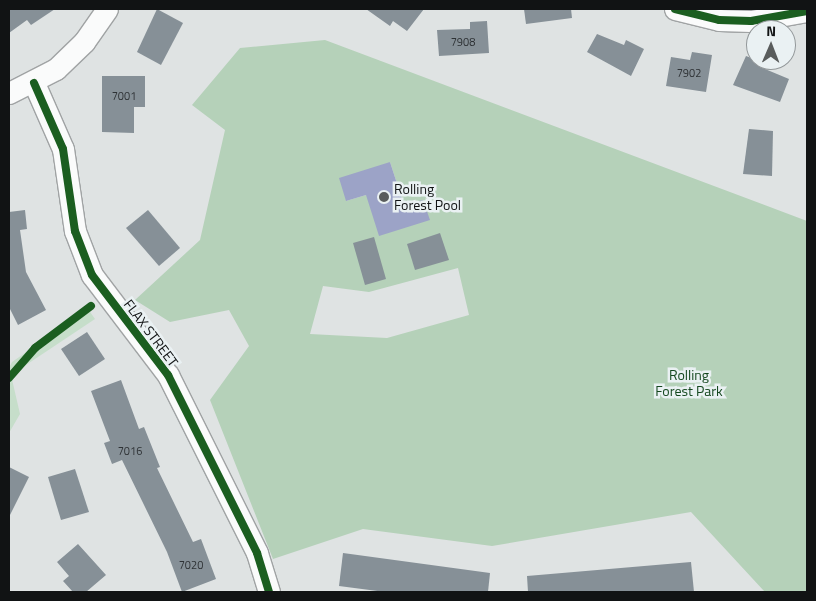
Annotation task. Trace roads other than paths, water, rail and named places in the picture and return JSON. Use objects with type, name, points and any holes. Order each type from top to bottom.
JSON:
[{"type":"street","points":[[9,93],[34,83],[56,69],[84,42],[107,9]]},
{"type":"street","points":[[675,9],[719,20],[751,21],[807,11]]},
{"type":"street","name":"FLAX STREET","points":[[34,83],[63,149],[75,231],[92,274],[168,374],[257,553],[269,592]]},
{"type":"water","name":"Rolling Forest Pool","points":[[390,162],[404,205],[423,200],[430,220],[379,236],[366,195],[346,201],[339,178]]},
{"type":"place","name":"Rolling Forest Pool","points":[[384,197]]},
{"type":"park label","name":"Rolling Forest Park","points":[[689,384]]}]
